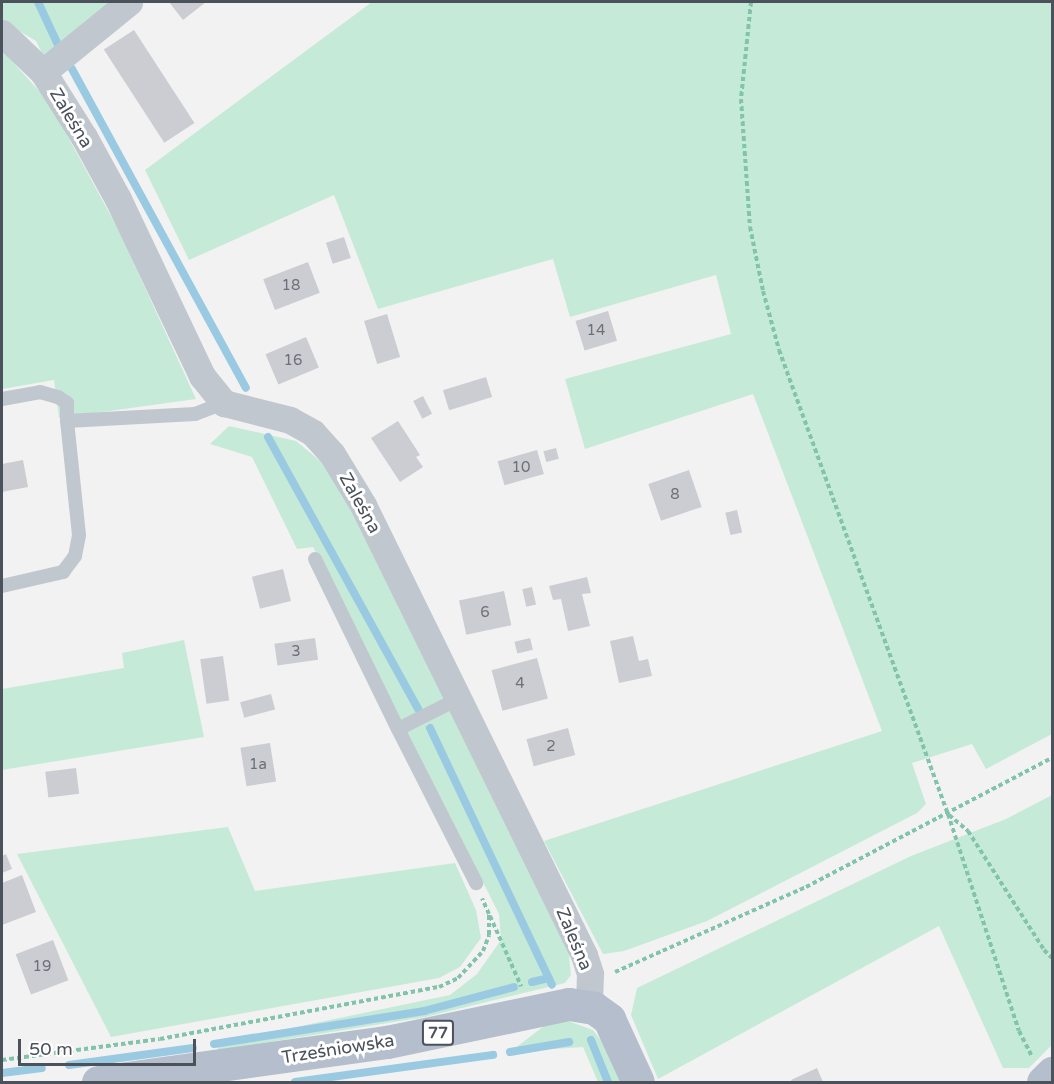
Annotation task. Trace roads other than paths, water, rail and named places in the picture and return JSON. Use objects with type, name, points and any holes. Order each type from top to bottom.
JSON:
[{"type":"main road","name":"Trześniowska","points":[[98,1083],[165,1078],[387,1042],[569,1004],[589,1006]]},
{"type":"main road","points":[[589,1006],[613,1024],[638,1083]]},
{"type":"street","name":"Zaleśna","points":[[43,72],[129,2]]},
{"type":"street","name":"Zaleśna","points":[[2,33],[43,72],[118,199],[202,376],[224,403],[290,420],[313,433],[332,454],[363,506],[460,698],[590,974],[589,1006]]},
{"type":"lane","points":[[2,399],[40,392],[58,397],[67,403],[79,535],[75,556],[63,572],[2,586]]},
{"type":"lane","points":[[67,421],[195,414],[224,403]]},
{"type":"lane","points":[[315,559],[476,883]]},
{"type":"lane","points":[[398,729],[460,698]]},
{"type":"waterway","points":[[38,2],[59,47]]},
{"type":"waterway","points":[[72,69],[246,388]]},
{"type":"waterway","points":[[268,437],[418,709]]},
{"type":"waterway","points":[[430,728],[552,985]]},
{"type":"waterway","points":[[532,982],[549,978]]},
{"type":"waterway","points":[[214,1044],[424,1011],[514,987]]},
{"type":"waterway","points":[[591,1040],[608,1082]]},
{"type":"waterway","points":[[510,1052],[569,1042]]},
{"type":"waterway","points":[[69,1065],[193,1048]]},
{"type":"waterway","points":[[295,1082],[493,1055]]},
{"type":"waterway","points":[[2,1073],[42,1068]]}]
